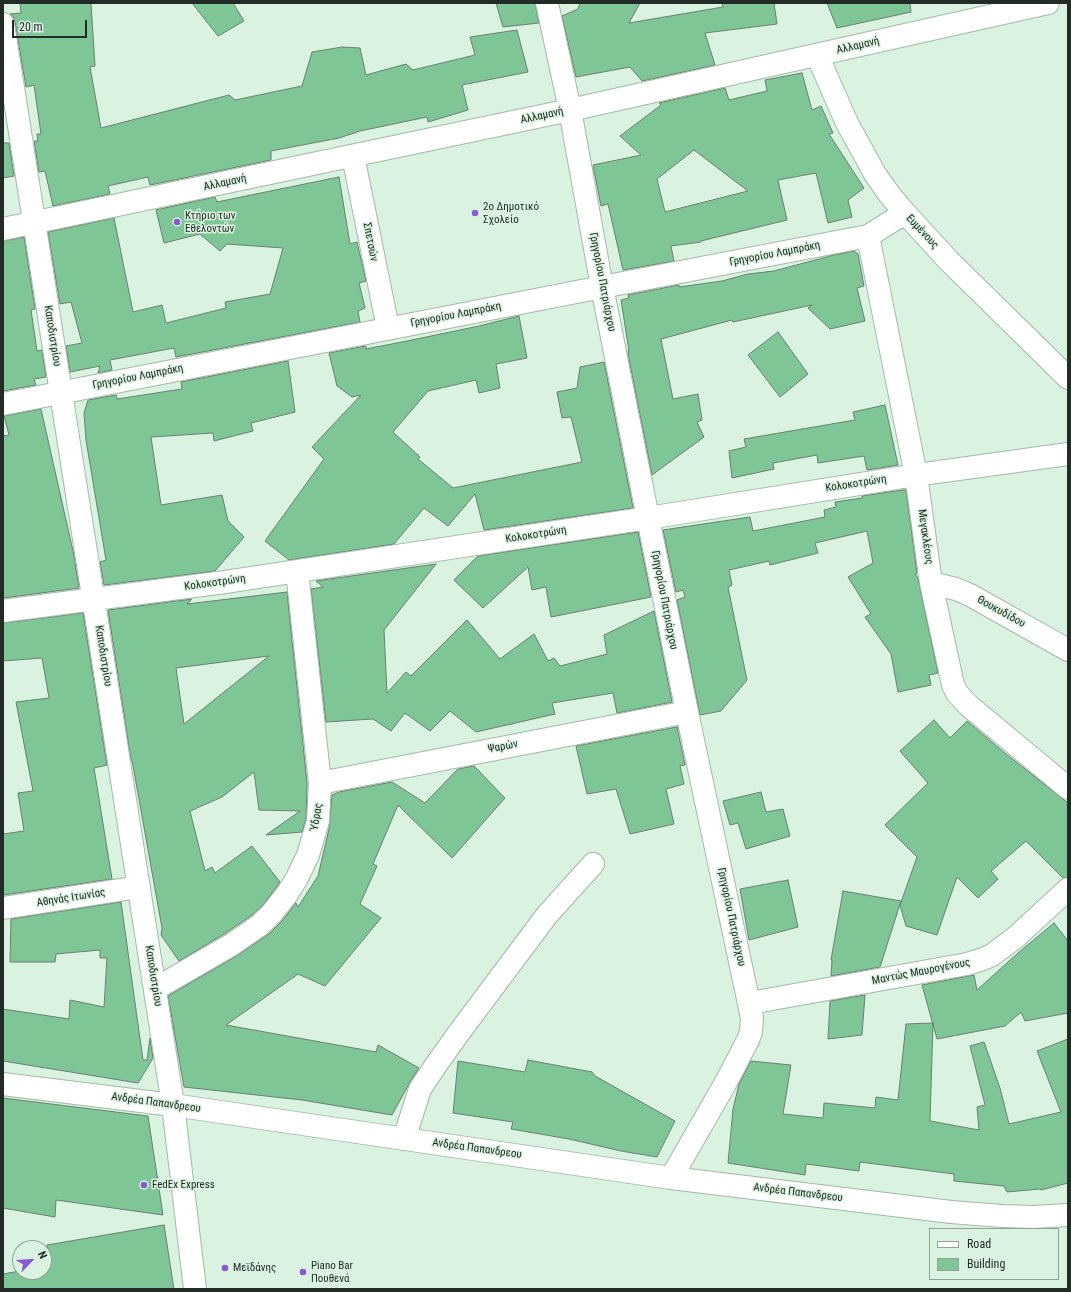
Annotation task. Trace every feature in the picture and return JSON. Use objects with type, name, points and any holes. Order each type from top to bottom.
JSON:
[{"type":"street","name":"Γρηγορίου Πατριάρχου","points":[[547,3],[570,110],[602,287],[687,712],[752,1018],[751,1032],[748,1040],[725,1084],[671,1178]]},
{"type":"street","name":"Αλλαμανή","points":[[3,229],[570,110],[1048,3]]},
{"type":"street","name":"Καποδιστρίου","points":[[3,24],[174,1105],[195,1289]]},
{"type":"street","name":"Ευμένους","points":[[817,55],[846,123],[875,174],[904,213],[949,261],[1068,378]]},
{"type":"street","name":"Σπετσών","points":[[353,156],[388,328]]},
{"type":"street","name":"Γρηγορίου Λαμπράκη","points":[[3,404],[388,328],[868,236],[904,213]]},
{"type":"street","name":"Μεγακλέους","points":[[868,236],[916,474],[931,583],[953,685],[968,705],[1068,788]]},
{"type":"street","name":"Κολοκοτρώνη","points":[[3,611],[94,600],[297,571],[648,518],[916,474],[1068,454]]},
{"type":"street","name":"Ύδρας","points":[[155,989],[185,973],[260,925],[287,894],[297,878],[308,855],[318,822],[320,783],[297,571]]},
{"type":"street","name":"Θουκυδίδου","points":[[931,583],[956,589],[970,595],[1068,650]]},
{"type":"street","name":"Ψαρών","points":[[320,783],[687,712]]},
{"type":"street","points":[[404,1139],[420,1089],[432,1071],[458,1034],[548,915],[593,864]]},
{"type":"street","name":"Αθηνάς Ιτωνίας","points":[[3,908],[139,887]]},
{"type":"street","name":"Μαντώς Μαυρογένους","points":[[750,1003],[967,964],[982,959],[992,955],[1016,937],[1068,889]]},
{"type":"street","name":"Ανδρέα Παπανδρεου","points":[[3,1084],[174,1105],[671,1178],[951,1212],[1033,1217],[1068,1215]]},
{"type":"building","points":[[20,3],[91,3],[95,66],[90,67],[101,128],[229,95],[235,100],[302,86],[312,52],[342,47],[360,48],[366,75],[406,64],[413,70],[475,55],[470,37],[517,30],[528,72],[462,85],[468,110],[428,122],[427,117],[360,131],[339,138],[271,151],[271,160],[150,185],[148,177],[108,186],[110,194],[53,206],[45,171],[39,172],[34,141],[38,141],[37,134],[41,134],[34,85],[26,87],[15,22],[13,16],[10,14],[21,13]]},
{"type":"building","points":[[192,3],[233,3],[244,21],[218,36]]},
{"type":"building","points":[[496,3],[535,3],[539,23],[503,27]]},
{"type":"building","points":[[580,3],[640,3],[629,23],[723,7],[722,3],[774,3],[777,24],[705,33],[715,65],[642,81],[630,67],[576,77],[562,16],[578,9]]},
{"type":"building","points":[[827,3],[910,3],[911,12],[837,28]]},
{"type":"building","points":[[802,73],[812,110],[821,106],[833,133],[829,134],[864,188],[848,200],[852,217],[828,223],[816,173],[778,180],[787,220],[701,242],[671,246],[674,261],[623,270],[608,204],[601,206],[593,165],[641,155],[620,136],[661,105],[659,103],[725,88],[729,100],[767,91],[765,80]],"holes":[[[694,150],[748,191],[665,212],[657,179]]]},
{"type":"building","points":[[3,143],[9,143],[14,176],[3,178]]},
{"type":"building","points":[[339,177],[350,244],[357,242],[366,281],[359,283],[365,308],[358,311],[360,322],[176,357],[174,348],[110,360],[112,370],[98,373],[100,366],[70,372],[66,346],[82,343],[71,302],[60,304],[48,232],[114,218],[133,312],[162,305],[166,323],[226,308],[225,302],[270,294],[283,248],[227,244],[220,251],[200,234],[164,243],[156,210],[215,197],[217,202]]},
{"type":"building","points":[[24,237],[35,309],[31,310],[37,351],[42,350],[46,377],[34,379],[36,385],[3,391],[3,241]]},
{"type":"building","points":[[854,251],[858,254],[864,286],[857,288],[865,321],[830,329],[808,308],[812,305],[733,322],[732,320],[661,339],[673,399],[698,394],[702,420],[697,422],[704,437],[652,475],[629,359],[621,300],[629,298],[628,295],[679,285],[679,287],[722,281],[748,274],[774,271]]},
{"type":"building","points":[[519,316],[527,358],[496,364],[500,388],[479,393],[476,380],[428,391],[393,432],[420,457],[418,459],[453,488],[582,462],[571,417],[562,418],[557,392],[577,388],[580,367],[604,362],[633,508],[484,530],[475,494],[448,526],[424,508],[394,544],[289,560],[265,541],[324,459],[312,447],[361,395],[352,397],[337,386],[329,353],[366,346],[366,349],[479,326]]},
{"type":"building","points":[[778,332],[808,374],[780,397],[748,355]]},
{"type":"building","points":[[288,361],[295,412],[251,423],[253,431],[214,441],[213,433],[151,437],[161,505],[222,495],[228,521],[244,537],[215,571],[104,585],[100,562],[106,560],[86,440],[84,413],[88,400],[116,395],[117,399],[182,389],[181,382]]},
{"type":"building","points":[[885,405],[898,465],[867,470],[864,456],[818,463],[817,455],[773,463],[774,469],[732,478],[729,451],[746,447],[744,439],[855,420],[853,412]]},
{"type":"building","points":[[41,409],[73,551],[79,588],[3,598],[3,436],[9,435],[4,416]]},
{"type":"building","points":[[906,490],[917,573],[915,574],[918,578],[938,673],[929,675],[931,685],[898,692],[891,654],[865,617],[871,614],[848,577],[873,563],[867,531],[815,543],[818,553],[770,565],[769,561],[729,570],[732,585],[728,587],[747,680],[721,711],[700,715],[677,600],[685,597],[683,590],[676,592],[663,530],[750,517],[753,531],[825,517],[824,510],[836,507],[835,502],[862,498],[862,496]]},
{"type":"building","points":[[638,532],[651,597],[551,617],[546,587],[532,590],[528,567],[483,608],[454,580],[478,556]]},
{"type":"building","points":[[436,564],[384,630],[387,693],[406,672],[411,676],[467,620],[500,659],[534,634],[548,661],[554,658],[560,666],[607,654],[604,635],[654,611],[672,702],[617,713],[613,693],[552,703],[555,714],[476,732],[450,711],[430,731],[405,713],[391,731],[373,719],[326,722],[311,589],[323,587],[316,581]]},
{"type":"building","points":[[287,592],[307,783],[306,819],[302,832],[266,835],[300,811],[259,810],[254,772],[222,797],[190,811],[205,871],[212,867],[215,873],[252,846],[280,882],[263,905],[252,915],[179,961],[161,935],[162,928],[131,760],[108,610],[192,599],[187,604]],"holes":[[[269,656],[184,724],[176,668]]]},
{"type":"building","points":[[83,613],[107,765],[94,768],[112,879],[3,895],[3,834],[24,831],[18,793],[33,791],[16,702],[49,698],[42,658],[3,661],[3,623]]},
{"type":"building","points":[[934,720],[950,738],[967,721],[1068,803],[1068,877],[1063,878],[1026,841],[991,871],[998,879],[978,898],[957,877],[937,935],[906,926],[900,905],[917,857],[885,825],[928,783],[900,751]]},
{"type":"building","points":[[677,727],[685,765],[680,766],[684,784],[666,789],[674,824],[630,834],[616,789],[587,794],[576,746]]},
{"type":"building","points":[[474,766],[505,798],[452,858],[398,805],[373,864],[377,866],[360,904],[381,918],[325,986],[298,974],[226,1025],[376,1052],[378,1045],[419,1068],[392,1115],[302,1100],[184,1087],[168,996],[238,955],[269,934],[282,921],[296,903],[298,907],[318,876],[329,829],[332,795],[339,792],[392,782],[425,803],[458,769]]},
{"type":"building","points":[[761,792],[766,812],[783,809],[790,836],[746,849],[738,823],[730,825],[723,801]]},
{"type":"building","points":[[788,880],[798,927],[749,940],[740,889]]},
{"type":"building","points":[[843,891],[901,901],[880,967],[831,976],[831,960]]},
{"type":"building","points":[[121,902],[143,1060],[147,1060],[150,1038],[153,1058],[138,1083],[3,1061],[3,1009],[69,1019],[70,1000],[104,1007],[107,958],[100,958],[100,950],[56,954],[55,962],[10,962],[11,919]]},
{"type":"building","points":[[1054,923],[1068,941],[1068,1013],[1025,1021],[1021,1012],[1005,1026],[937,1039],[922,985],[974,975],[977,990]]},
{"type":"building","points":[[865,995],[862,1035],[828,1039],[830,1001]]},
{"type":"building","points":[[933,1023],[930,1121],[979,1130],[977,1107],[985,1105],[970,1046],[984,1042],[1000,1088],[1009,1124],[1061,1112],[1037,1051],[1068,1039],[1068,1183],[1041,1190],[1007,1192],[1004,1186],[954,1181],[954,1174],[860,1162],[859,1171],[806,1164],[805,1175],[728,1163],[733,1109],[739,1084],[751,1061],[791,1065],[783,1114],[823,1118],[824,1103],[875,1108],[876,1097],[898,1100],[906,1024]]},
{"type":"building","points":[[528,1060],[592,1072],[595,1076],[675,1121],[657,1157],[511,1129],[513,1122],[453,1113],[458,1061],[525,1072]]},
{"type":"building","points":[[3,1098],[148,1116],[163,1215],[56,1200],[55,1217],[3,1208]]},
{"type":"building","points":[[164,1225],[174,1289],[3,1289],[3,1274],[12,1272],[12,1280],[52,1280],[52,1244]]},
{"type":"place","name":"2ο Δημοτικό Σχολείο","points":[[475,213]]},
{"type":"place","name":"Κτήριο των Εθελοντών","points":[[177,222]]},
{"type":"place","name":"FedEx Express","points":[[144,1185]]},
{"type":"place","name":"Μεϊδάνης","points":[[225,1268]]},
{"type":"place","name":"Piano Bar Πουθενά","points":[[303,1272]]}]
